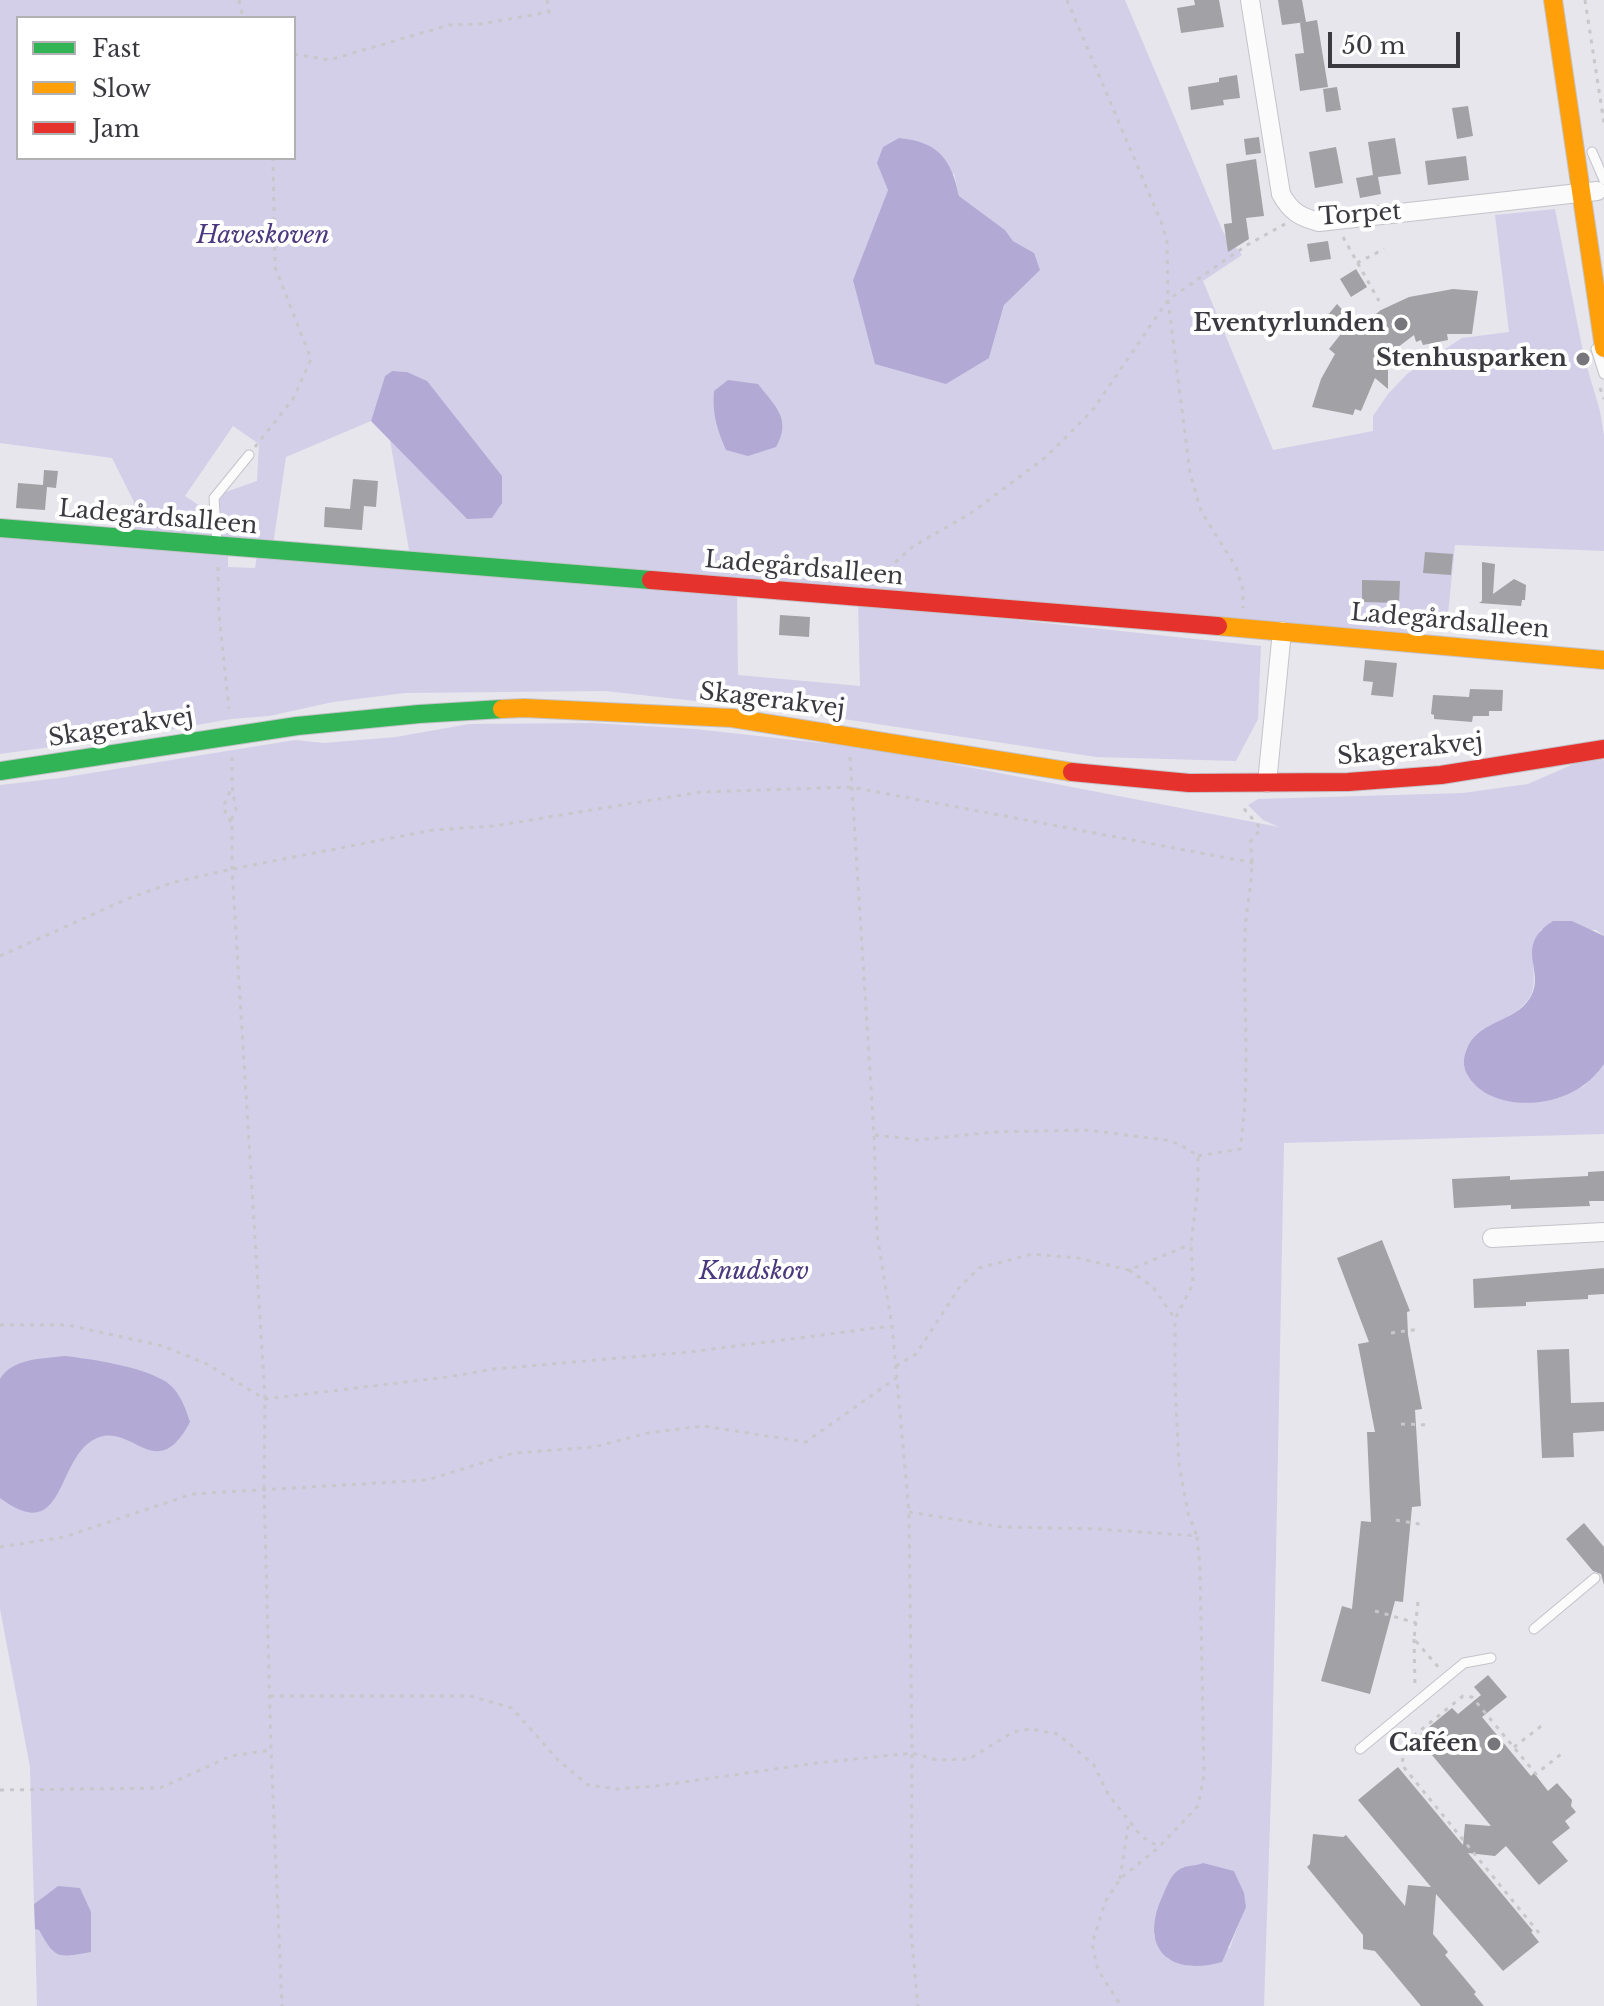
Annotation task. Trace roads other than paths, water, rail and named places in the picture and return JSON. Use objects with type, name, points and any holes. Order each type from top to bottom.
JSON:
[{"type":"street","name":"Torpet","points":[[1250,0],[1281,194],[1290,209],[1298,215],[1319,222],[1380,223],[1594,188]]},
{"type":"street","points":[[1553,0],[1604,237]]},
{"type":"street","points":[[1569,0],[1592,152],[1595,290],[1604,348]]},
{"type":"street","name":"Ladegårdsalleen","points":[[0,528],[1282,631],[1604,660]]},
{"type":"street","points":[[1267,783],[1282,631]]},
{"type":"street","name":"Skagerakvej","points":[[0,771],[297,726],[524,708],[732,718],[849,734],[1098,776],[1189,783],[1348,782],[1441,775],[1604,749]]},
{"type":"street","name":"Skagerakvej","points":[[1538,759],[1604,735]]},
{"type":"street","points":[[1492,1238],[1604,1232]]},
{"type":"lane","points":[[1595,290],[1593,325],[1598,361],[1604,374]]},
{"type":"lane","points":[[217,547],[214,498],[249,455]]},
{"type":"lane","points":[[1534,1629],[1595,1578]]},
{"type":"lane","points":[[1360,1749],[1464,1663],[1491,1658]]},
{"type":"place","name":"Eventyrlunden","points":[[1401,324]]},
{"type":"place","name":"Stenhusparken","points":[[1583,359]]},
{"type":"place","name":"Caféen","points":[[1494,1744]]},
{"type":"park label","name":"Haveskoven","points":[[263,236]]},
{"type":"park label","name":"Knudskov","points":[[754,1272]]}]
